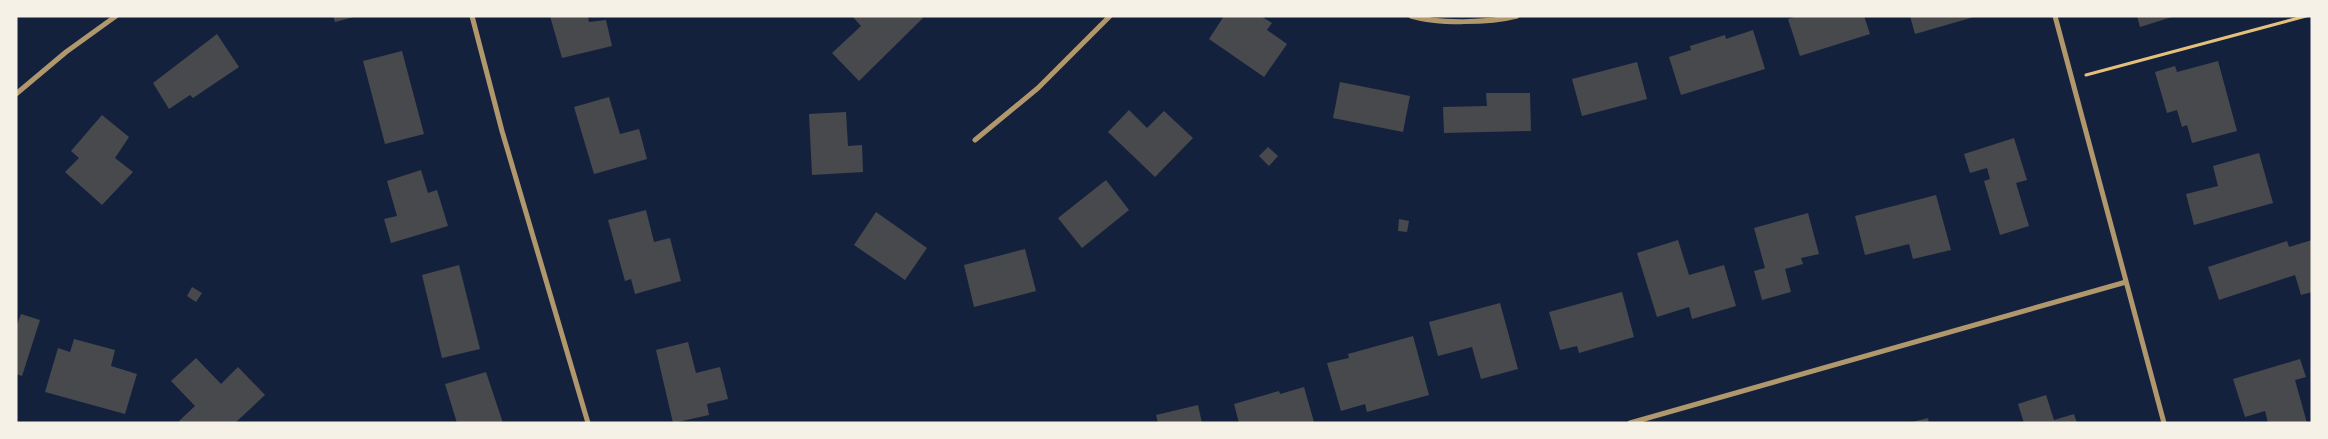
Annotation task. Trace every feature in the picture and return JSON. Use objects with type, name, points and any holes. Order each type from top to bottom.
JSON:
[{"type":"street","points":[[16,94],[66,52],[116,16]]},
{"type":"street","points":[[472,16],[502,131],[588,423]]},
{"type":"street","points":[[976,140],[1038,88],[1110,16]]},
{"type":"street","points":[[1411,16],[1427,21],[1503,20],[1516,16]]},
{"type":"street","points":[[2055,16],[2164,423]]},
{"type":"street","points":[[1630,423],[2126,282]]},
{"type":"path","points":[[2072,80],[2154,55],[2306,16]]},
{"type":"building","points":[[333,16],[353,16],[354,17],[335,22]]},
{"type":"building","points":[[550,16],[588,16],[589,22],[606,20],[612,46],[562,58]]},
{"type":"building","points":[[852,16],[921,16],[923,18],[859,81],[832,53],[861,26]]},
{"type":"building","points":[[1224,16],[1261,16],[1272,23],[1267,30],[1287,44],[1264,77],[1209,39]]},
{"type":"building","points":[[1798,16],[1864,16],[1870,34],[1800,56],[1788,19]]},
{"type":"building","points":[[1910,16],[1974,16],[1974,17],[1915,34]]},
{"type":"building","points":[[2137,16],[2172,16],[2172,17],[2140,27]]},
{"type":"building","points":[[1753,30],[1765,69],[1681,95],[1669,57],[1691,50],[1690,46],[1725,35],[1726,39]]},
{"type":"building","points":[[217,34],[239,67],[193,98],[190,95],[169,109],[153,83]]},
{"type":"building","points":[[402,51],[424,134],[385,144],[363,61]]},
{"type":"building","points":[[2218,61],[2237,131],[2192,143],[2187,125],[2182,127],[2177,110],[2167,113],[2155,72],[2175,66],[2177,72]]},
{"type":"building","points":[[1637,62],[1647,99],[1582,116],[1572,79]]},
{"type":"building","points":[[1340,82],[1410,96],[1403,132],[1333,118]]},
{"type":"building","points":[[1486,93],[1530,93],[1531,131],[1444,133],[1443,107],[1487,106]]},
{"type":"building","points":[[609,97],[620,134],[639,129],[647,159],[594,174],[574,107]]},
{"type":"building","points":[[1129,110],[1147,128],[1164,111],[1193,138],[1155,177],[1108,132]]},
{"type":"building","points":[[846,112],[848,146],[862,145],[863,172],[812,175],[809,114]]},
{"type":"building","points":[[102,115],[129,137],[115,158],[133,172],[102,205],[65,172],[79,158],[71,151]]},
{"type":"building","points":[[2014,138],[2027,180],[2016,183],[2029,226],[2000,235],[1984,181],[1990,179],[1987,168],[1970,173],[1964,154]]},
{"type":"building","points":[[1268,147],[1278,156],[1269,166],[1259,156]]},
{"type":"building","points":[[2259,153],[2273,203],[2194,225],[2186,194],[2218,186],[2213,166]]},
{"type":"building","points":[[421,170],[428,193],[437,190],[448,226],[391,243],[384,219],[397,216],[387,181]]},
{"type":"building","points":[[1106,180],[1129,210],[1082,248],[1058,218]]},
{"type":"building","points":[[1936,195],[1951,250],[1913,259],[1909,244],[1865,255],[1855,216]]},
{"type":"building","points":[[646,210],[654,242],[670,238],[681,281],[635,294],[631,279],[625,281],[608,220]]},
{"type":"building","points":[[876,212],[927,248],[905,280],[854,245]]},
{"type":"building","points":[[1808,213],[1819,254],[1801,258],[1803,264],[1785,269],[1791,292],[1762,300],[1754,271],[1765,268],[1754,228]]},
{"type":"building","points":[[1399,219],[1409,221],[1407,232],[1398,231]]},
{"type":"building","points":[[1678,240],[1689,275],[1724,265],[1736,306],[1692,319],[1689,307],[1657,317],[1637,253]]},
{"type":"building","points":[[2312,240],[2312,292],[2301,295],[2295,275],[2219,300],[2208,267],[2287,241],[2289,247]]},
{"type":"building","points":[[1025,249],[1036,291],[974,307],[964,265]]},
{"type":"building","points":[[459,265],[480,349],[442,358],[422,275]]},
{"type":"building","points":[[192,287],[202,293],[196,302],[187,296]]},
{"type":"building","points":[[1622,292],[1634,337],[1579,353],[1577,346],[1560,350],[1549,312]]},
{"type":"building","points":[[1500,303],[1518,369],[1481,379],[1472,347],[1438,356],[1429,322]]},
{"type":"building","points":[[21,314],[40,320],[22,376],[16,374],[16,327]]},
{"type":"building","points":[[1413,336],[1429,395],[1367,412],[1365,404],[1341,411],[1327,363],[1349,358],[1348,354]]},
{"type":"building","points":[[74,339],[115,350],[111,366],[137,374],[125,414],[45,392],[58,348],[70,352]]},
{"type":"building","points":[[688,342],[696,373],[720,367],[728,399],[707,404],[709,415],[673,423],[656,350]]},
{"type":"building","points":[[196,358],[221,384],[238,367],[265,395],[235,423],[180,423],[179,421],[195,406],[171,381]]},
{"type":"building","points":[[2300,359],[2306,377],[2295,380],[2307,423],[2268,423],[2265,411],[2245,417],[2233,379]]},
{"type":"building","points":[[486,372],[503,423],[457,423],[445,384]]},
{"type":"building","points":[[1304,387],[1314,422],[1239,423],[1234,404],[1279,391],[1280,394]]},
{"type":"building","points":[[2046,395],[2054,420],[2074,414],[2077,423],[2024,423],[2018,404]]},
{"type":"building","points":[[1198,405],[1202,423],[1158,423],[1156,415]]},
{"type":"building","points":[[1928,418],[1929,423],[1912,423],[1912,422]]}]
